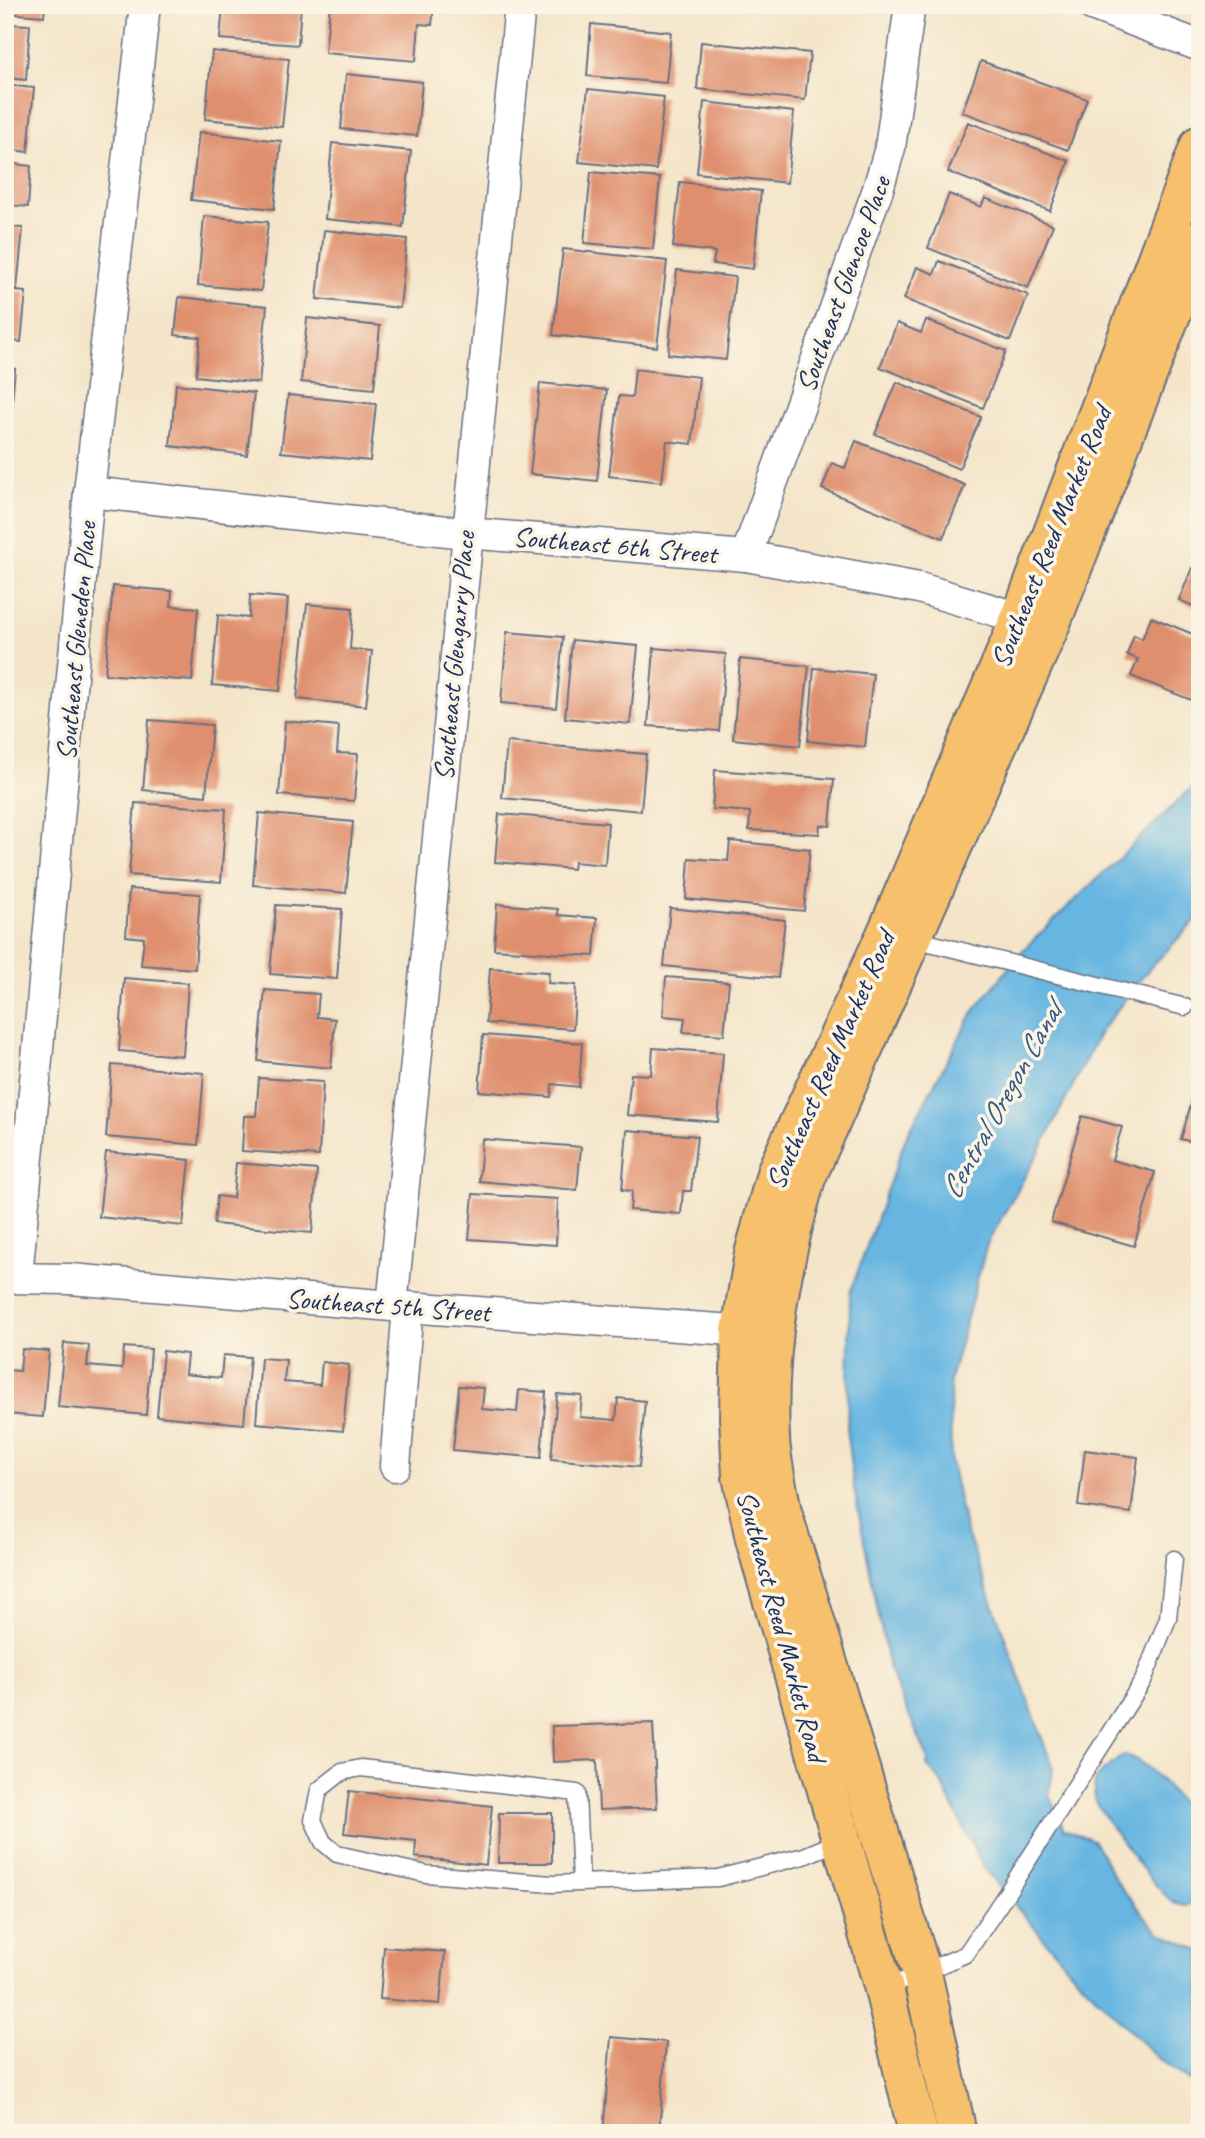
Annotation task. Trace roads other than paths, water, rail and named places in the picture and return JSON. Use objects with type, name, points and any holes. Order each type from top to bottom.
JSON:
[{"type":"main road","name":"Southeast Reed Market Road","points":[[1035,623],[1200,145]]},
{"type":"main road","name":"Southeast Reed Market Road","points":[[918,2133],[884,1989],[755,1539],[744,1489],[739,1416],[756,1332],[785,1251],[806,1178],[901,935],[1200,240]]},
{"type":"main road","name":"Southeast Reed Market Road","points":[[756,1332],[782,1512],[922,1973],[957,2133]]},
{"type":"street","name":"Southeast Gleneden Place","points":[[11,1278],[89,492],[145,5]]},
{"type":"street","name":"Southeast Glengarry Place","points":[[395,1466],[400,1307],[466,533],[520,5]]},
{"type":"street","name":"Southeast Glencoe Place","points":[[746,556],[884,169],[890,148],[910,5]]},
{"type":"street","points":[[1092,5],[1200,46]]},
{"type":"street","name":"Southeast 6th Street","points":[[89,492],[466,533],[746,556],[919,588],[1035,623]]},
{"type":"street","name":"Southeast 5th Street","points":[[11,1278],[70,1279],[400,1307],[756,1332]]},
{"type":"lane","points":[[901,935],[1185,1007]]},
{"type":"lane","points":[[884,1989],[965,1954],[1005,1896],[1143,1681],[1168,1618],[1174,1559]]},
{"type":"lane","points":[[581,1882],[577,1793],[361,1768],[342,1772],[319,1790],[313,1820],[323,1842],[337,1854],[426,1874],[552,1884],[718,1878],[804,1857],[842,1840]]},
{"type":"water","name":"Central Oregon Canal","points":[[1200,780],[1200,916],[1148,970],[1100,1032],[1040,1150],[987,1244],[950,1380],[951,1462],[965,1528],[1053,1768],[1049,1796],[1064,1829],[1094,1840],[1116,1881],[1158,1932],[1200,1950],[1200,2088],[1155,2056],[1070,1970],[982,1865],[939,1778],[927,1766],[928,1758],[889,1669],[854,1488],[847,1436],[850,1293],[906,1137],[973,1012],[1024,949]]},
{"type":"water","points":[[1123,1755],[1133,1758],[1154,1773],[1200,1825],[1200,1900],[1197,1902],[1181,1904],[1167,1896],[1131,1853],[1099,1807],[1094,1792],[1097,1776]]}]
